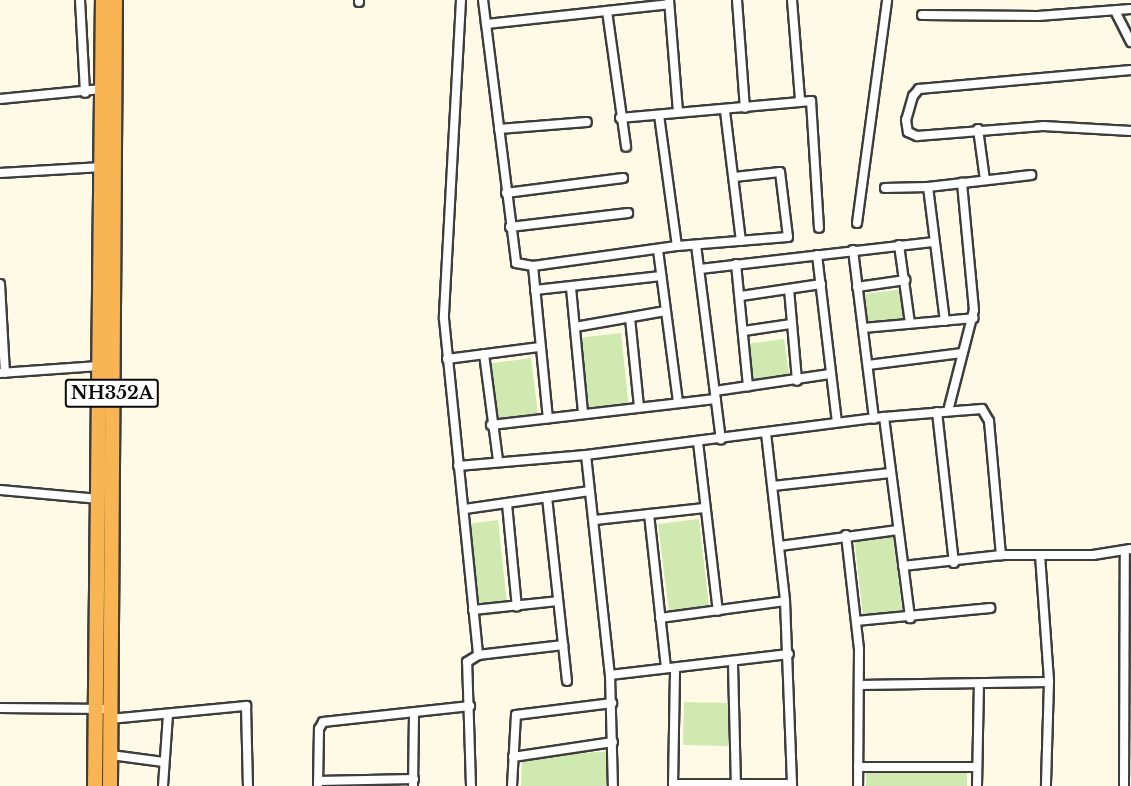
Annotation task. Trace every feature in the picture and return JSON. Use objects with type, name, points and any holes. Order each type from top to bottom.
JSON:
[{"type":"highway","name":"NH352A","points":[[103,0],[98,499],[105,712],[111,755],[111,786]]},
{"type":"highway","name":"NH352A","points":[[95,786],[105,712],[115,0]]},
{"type":"street","points":[[80,0],[85,93]]},
{"type":"street","points":[[461,0],[445,293],[447,359],[458,466],[465,509],[478,655]]},
{"type":"street","points":[[483,0],[516,263],[533,266],[677,246],[788,237],[780,172],[734,177]]},
{"type":"street","points":[[737,0],[745,108]]},
{"type":"street","points":[[792,0],[800,99]]},
{"type":"street","points":[[857,224],[887,0]]},
{"type":"street","points":[[486,24],[669,2],[678,112]]},
{"type":"street","points":[[922,15],[1038,16],[1131,9]]},
{"type":"street","points":[[608,11],[620,118],[626,147]]},
{"type":"street","points":[[1115,11],[1131,42]]},
{"type":"street","points":[[1131,70],[915,91],[906,120],[912,135],[1043,126],[1131,131]]},
{"type":"street","points":[[0,99],[85,93],[102,89]]},
{"type":"street","points":[[620,118],[678,112],[725,111],[800,99],[811,101],[814,108],[819,228]]},
{"type":"street","points":[[725,111],[741,241]]},
{"type":"street","points":[[658,115],[677,246]]},
{"type":"street","points":[[499,129],[587,122]]},
{"type":"street","points":[[978,129],[985,180]]},
{"type":"street","points":[[0,172],[102,168]]},
{"type":"street","points":[[885,188],[928,187],[1031,175]]},
{"type":"street","points":[[506,194],[623,178]]},
{"type":"street","points":[[948,411],[962,353],[974,318],[962,183]]},
{"type":"street","points":[[928,187],[945,321]]},
{"type":"street","points":[[510,227],[628,213]]},
{"type":"street","points":[[700,269],[934,242]]},
{"type":"street","points":[[696,245],[721,439]]},
{"type":"street","points":[[899,245],[910,323]]},
{"type":"street","points":[[658,250],[678,402]]},
{"type":"street","points":[[853,250],[874,419]]},
{"type":"street","points":[[817,255],[837,422]]},
{"type":"street","points":[[736,264],[741,296],[748,386]]},
{"type":"street","points":[[533,266],[548,418]]},
{"type":"street","points":[[535,290],[571,288],[661,276]]},
{"type":"street","points":[[858,287],[904,280]]},
{"type":"street","points":[[0,284],[2,373],[99,366]]},
{"type":"street","points":[[741,296],[821,284]]},
{"type":"street","points":[[571,288],[583,412]]},
{"type":"street","points":[[789,289],[797,381]]},
{"type":"street","points":[[575,327],[666,311]]},
{"type":"street","points":[[630,318],[639,407]]},
{"type":"street","points":[[863,328],[974,318]]},
{"type":"street","points":[[744,331],[791,324]]},
{"type":"street","points":[[447,359],[540,347]]},
{"type":"street","points":[[868,365],[962,353]]},
{"type":"street","points":[[484,354],[491,425],[498,461]]},
{"type":"street","points":[[491,425],[678,402],[748,386],[797,381],[831,374]]},
{"type":"street","points":[[458,466],[698,442],[837,422],[948,411],[982,410],[987,414],[1001,555]]},
{"type":"street","points":[[937,412],[954,562]]},
{"type":"street","points":[[884,417],[910,618]]},
{"type":"street","points":[[649,514],[660,618],[671,668],[673,785],[792,785],[789,654],[780,546],[766,433]]},
{"type":"street","points":[[698,442],[718,611]]},
{"type":"street","points":[[586,455],[595,520],[610,675],[613,786]]},
{"type":"street","points":[[773,486],[890,473]]},
{"type":"street","points":[[0,490],[98,499]]},
{"type":"street","points":[[465,509],[590,491]]},
{"type":"street","points":[[547,497],[567,681]]},
{"type":"street","points":[[507,504],[518,606]]},
{"type":"street","points":[[595,520],[704,508]]},
{"type":"street","points":[[780,546],[846,535],[898,530]]},
{"type":"street","points":[[846,535],[856,621],[860,685],[858,786]]},
{"type":"street","points":[[903,566],[1001,555],[1128,550],[1128,762],[1124,786]]},
{"type":"street","points":[[1040,555],[1049,682],[1046,786]]},
{"type":"street","points":[[660,618],[785,600]]},
{"type":"street","points":[[473,610],[558,601]]},
{"type":"street","points":[[856,621],[910,618],[990,608]]},
{"type":"street","points":[[471,786],[471,706],[467,662],[478,655],[563,645]]},
{"type":"street","points":[[610,675],[733,664],[789,654]]},
{"type":"street","points":[[733,664],[736,784]]},
{"type":"street","points":[[860,685],[979,686],[1049,682]]},
{"type":"street","points":[[977,786],[979,686]]},
{"type":"street","points":[[512,786],[514,720],[520,712],[612,703]]},
{"type":"street","points":[[0,708],[168,714],[246,706],[248,786]]},
{"type":"street","points":[[414,714],[413,783],[318,783],[319,729],[323,722],[414,714],[471,706]]},
{"type":"street","points":[[163,786],[168,714]]},
{"type":"street","points":[[513,757],[613,741]]},
{"type":"street","points":[[111,755],[164,762]]},
{"type":"street","points":[[858,766],[977,767]]},
{"type":"green space","points":[[903,289],[907,326],[869,330],[865,294]]},
{"type":"green space","points":[[621,333],[629,409],[587,414],[578,338]]},
{"type":"green space","points":[[784,339],[790,381],[752,386],[747,344]]},
{"type":"green space","points":[[531,358],[539,423],[495,429],[487,364]]},
{"type":"green space","points":[[699,519],[709,608],[669,612],[658,524]]},
{"type":"green space","points":[[498,520],[508,613],[477,617],[467,524]]},
{"type":"green space","points":[[893,533],[902,610],[863,615],[854,537]]},
{"type":"green space","points":[[684,702],[729,703],[728,746],[683,745]]},
{"type":"green space","points":[[610,751],[609,786],[521,786],[522,758]]},
{"type":"green space","points":[[866,772],[967,772],[967,786],[866,786]]}]
